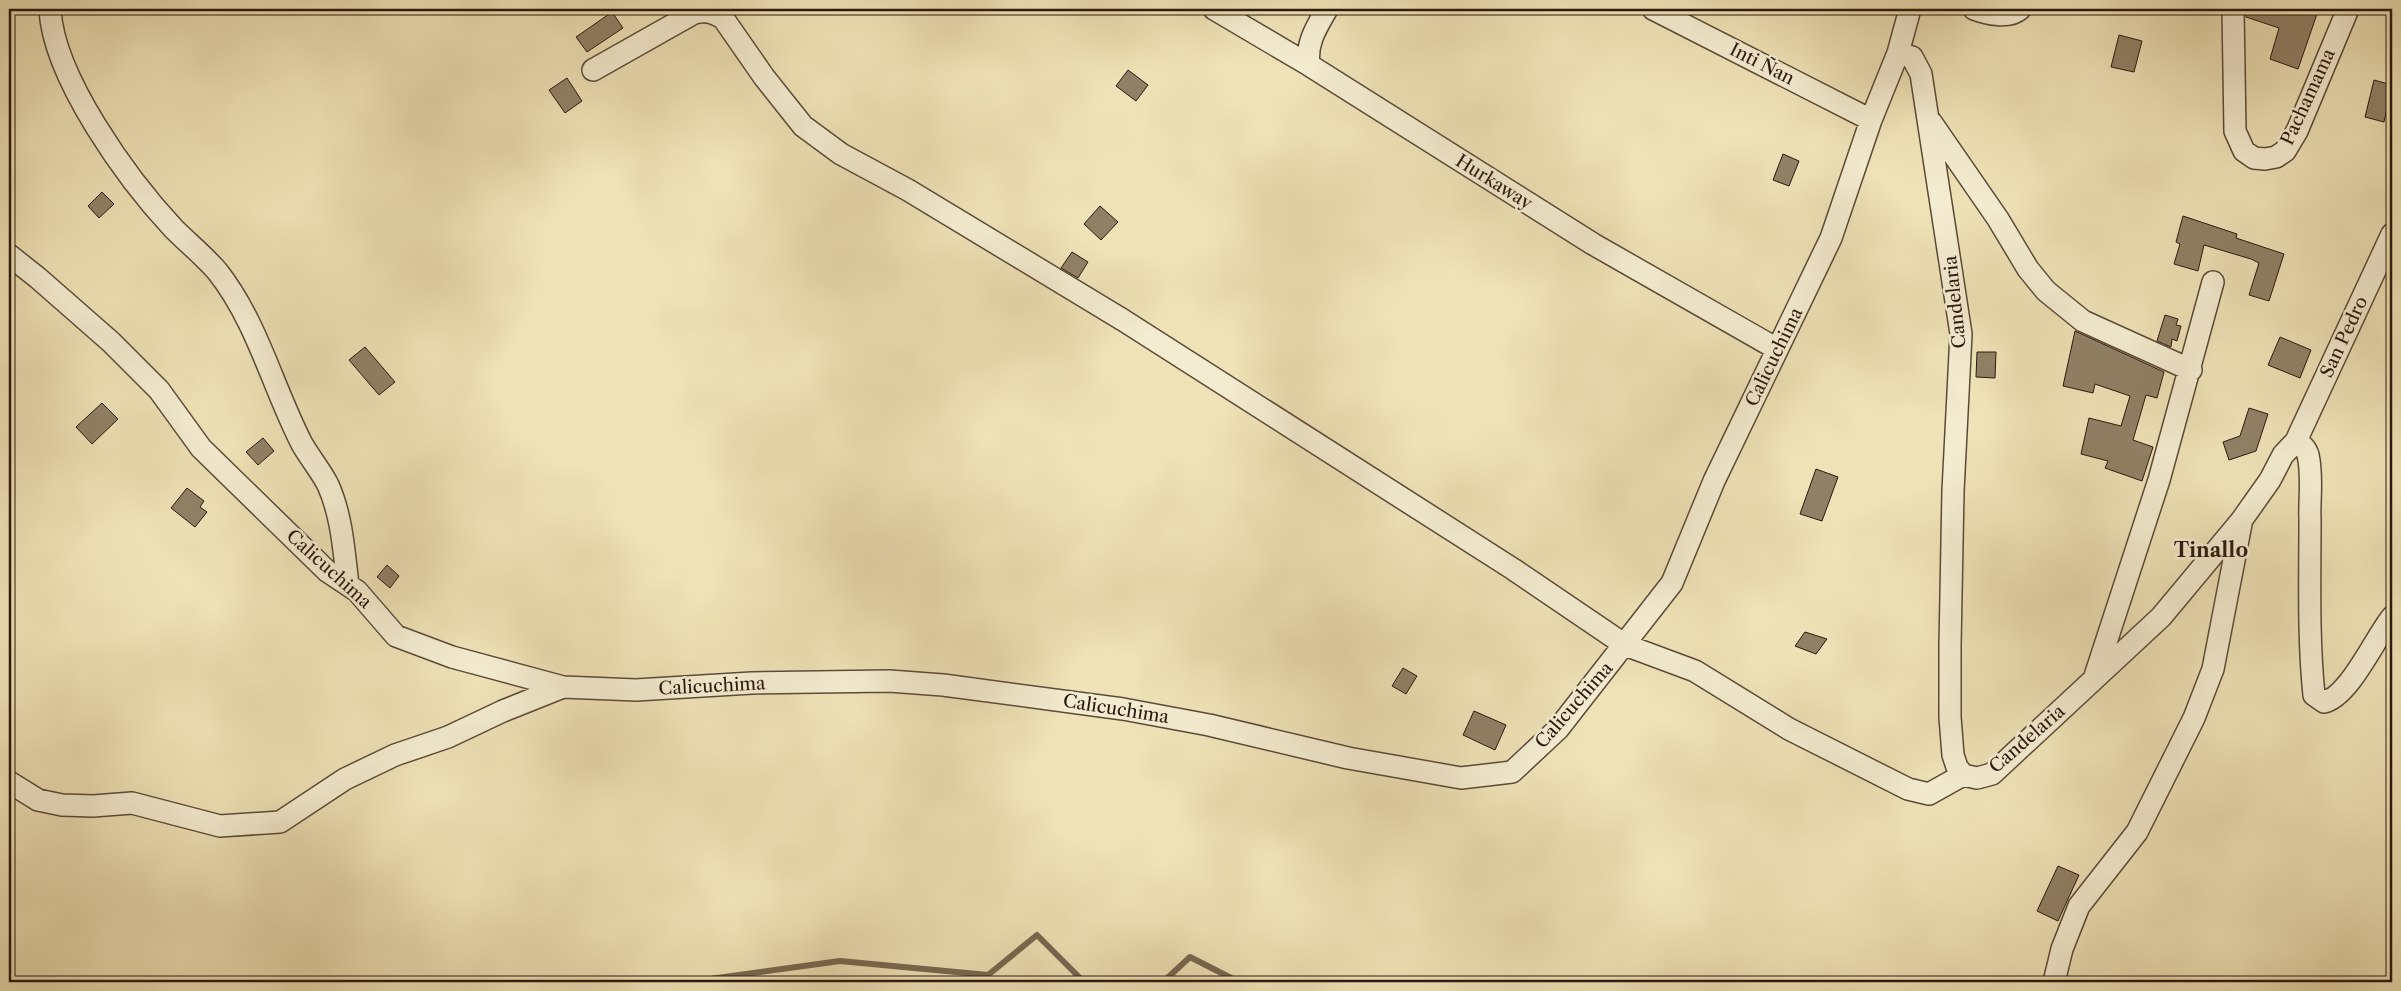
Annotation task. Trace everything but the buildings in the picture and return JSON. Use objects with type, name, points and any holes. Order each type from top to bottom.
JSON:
[{"type":"street","points":[[50,9],[51,24],[66,70],[93,120],[126,172],[173,228],[217,272],[243,313],[302,443],[328,486],[342,534],[348,585]]},
{"type":"street","name":"Hurkaway","points":[[1214,9],[1309,65],[1593,244],[1777,349]]},
{"type":"street","points":[[1309,65],[1307,51],[1312,35],[1327,9]]},
{"type":"street","name":"Inti Ñan","points":[[1653,9],[1871,120]]},
{"type":"street","name":"Calicuchima","points":[[9,255],[111,342],[158,390],[201,448],[327,571],[357,591],[396,636],[452,657],[563,687],[636,690],[752,683],[890,681],[944,685],[1152,714],[1209,725],[1348,758],[1461,778],[1512,772],[1558,729],[1672,583],[1714,481],[1831,238],[1871,120],[1898,53],[1910,9]]},
{"type":"street","points":[[1974,9],[1998,15],[2017,12],[2020,9]]},
{"type":"street","name":"Pachamama","points":[[2233,9],[2234,131],[2244,151],[2254,158],[2265,159],[2276,157],[2285,151],[2297,131],[2348,9]]},
{"type":"street","points":[[593,70],[694,13],[704,10],[713,12],[723,18],[764,77],[803,126],[841,154],[908,190],[1123,320],[1513,568],[1625,645],[1695,671],[1789,729],[1908,789],[1929,794],[1963,775]]},
{"type":"street","name":"Candelaria","points":[[1898,53],[1912,57],[1921,74],[1961,334],[1953,491],[1950,717],[1953,755],[1957,767],[1963,775],[1976,778],[1992,774],[2095,676],[2161,617],[2242,521],[2270,480],[2283,455],[2296,441]]},
{"type":"street","points":[[1928,117],[1998,219],[2028,269],[2046,291],[2083,322],[2191,370]]},
{"type":"street","name":"San Pedro","points":[[2296,441],[2392,234]]},
{"type":"street","points":[[2095,676],[2160,480],[2191,370],[2213,282]]},
{"type":"street","points":[[2296,441],[2304,447],[2308,454],[2311,478],[2310,610],[2311,668],[2314,695],[2324,702],[2334,700],[2351,680],[2380,632],[2392,617]]},
{"type":"street","points":[[2054,982],[2062,949],[2079,906],[2137,832],[2194,718],[2212,669],[2242,521]]},
{"type":"street","points":[[9,782],[38,800],[62,805],[92,806],[132,803],[220,826],[280,822],[345,779],[378,763],[448,737],[503,711],[563,687]]},
{"type":"waterway","points":[[705,982],[710,979],[840,961],[988,975],[1037,935],[1084,982]]},
{"type":"waterway","points":[[1163,982],[1190,957],[1239,982]]},
{"type":"district","name":"Tinallo","points":[[2211,550]]}]
